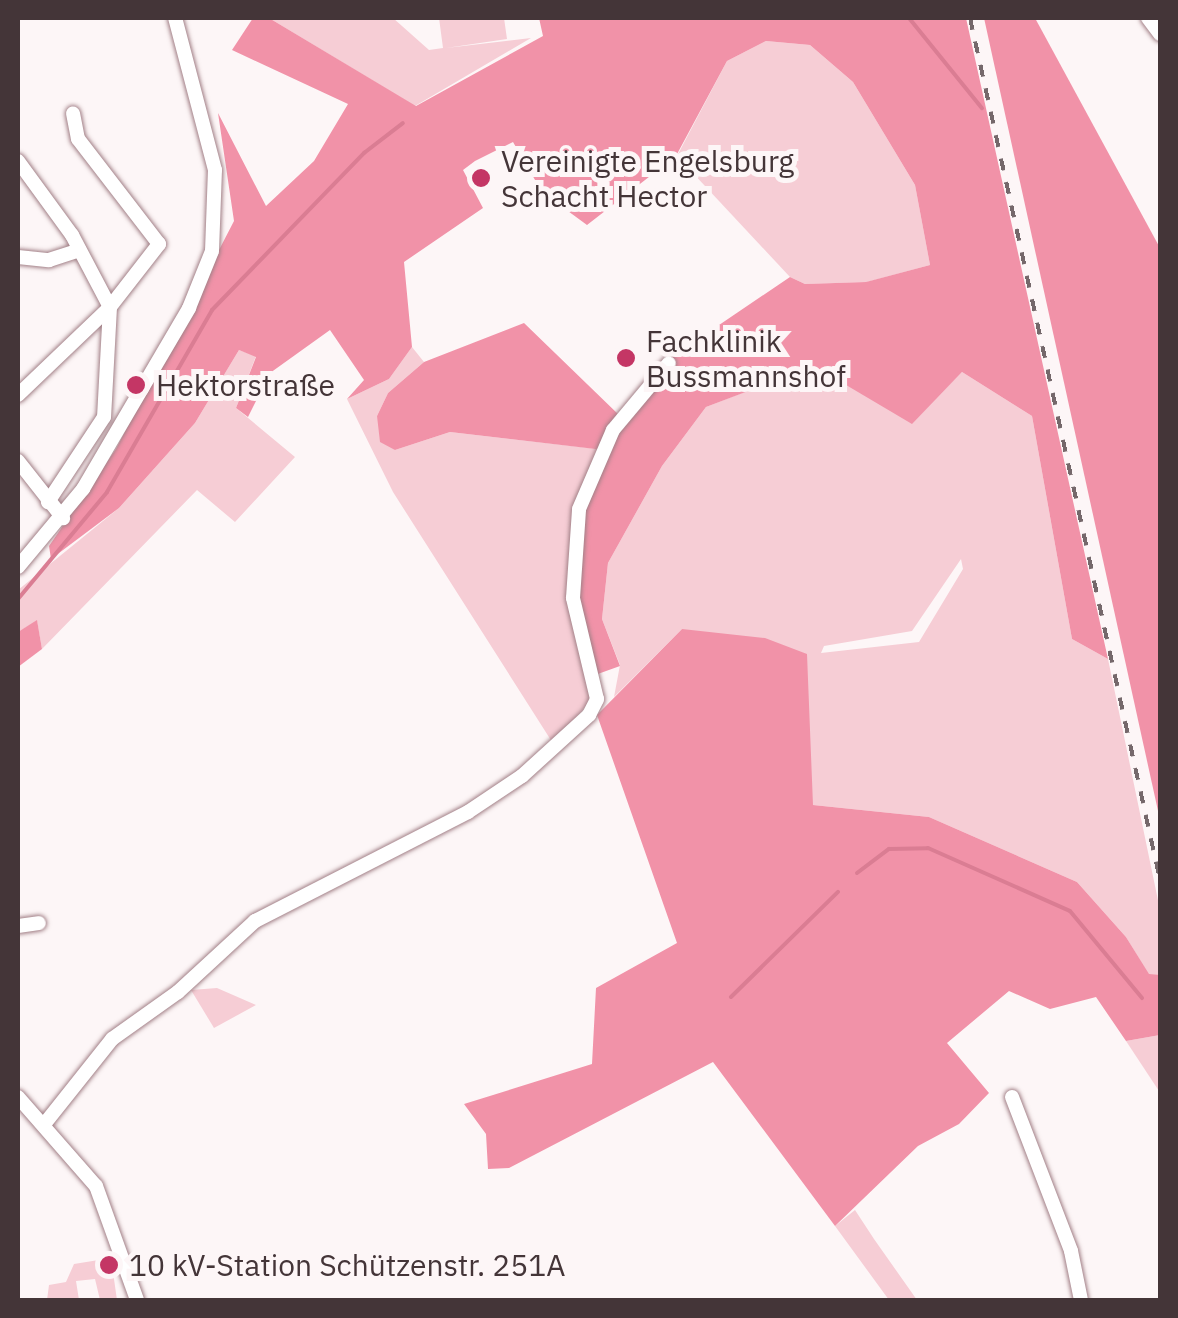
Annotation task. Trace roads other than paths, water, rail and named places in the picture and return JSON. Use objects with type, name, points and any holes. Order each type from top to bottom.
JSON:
[{"type":"street","points":[[18,567],[64,518],[189,308],[212,251],[216,170],[174,18]]},
{"type":"street","points":[[1148,18],[1160,34]]},
{"type":"street","points":[[18,395],[110,307],[159,244],[78,139],[73,114]]},
{"type":"street","points":[[18,161],[79,250],[110,307],[104,417],[48,502]]},
{"type":"street","points":[[18,257],[49,260],[79,250]]},
{"type":"street","points":[[46,1122],[112,1039],[178,992],[255,921],[468,812],[522,776],[589,715],[597,698],[574,598],[579,510],[613,430],[669,363]]},
{"type":"street","points":[[18,461],[64,518]]},
{"type":"street","points":[[18,926],[39,923]]},
{"type":"street","points":[[18,1096],[46,1122],[96,1186],[138,1300]]},
{"type":"street","points":[[1012,1096],[1072,1251],[1081,1300]]},
{"type":"waterway","points":[[909,18],[982,108]]},
{"type":"waterway","points":[[18,599],[107,492],[212,310],[364,153],[403,123]]},
{"type":"waterway","points":[[857,873],[889,849],[928,848],[1070,911],[1142,998]]},
{"type":"waterway","points":[[731,997],[838,892]]},
{"type":"railway","points":[[970,18],[1160,880]]},
{"type":"place","name":"Vereinigte Engelsburg Schacht Hector","points":[[481,178]]},
{"type":"place","name":"Fachklinik Bussmannshof","points":[[626,358]]},
{"type":"place","name":"Hektorstraße","points":[[136,385]]},
{"type":"place","name":"10 kV-Station Schützenstr. 251A","points":[[109,1265]]}]
